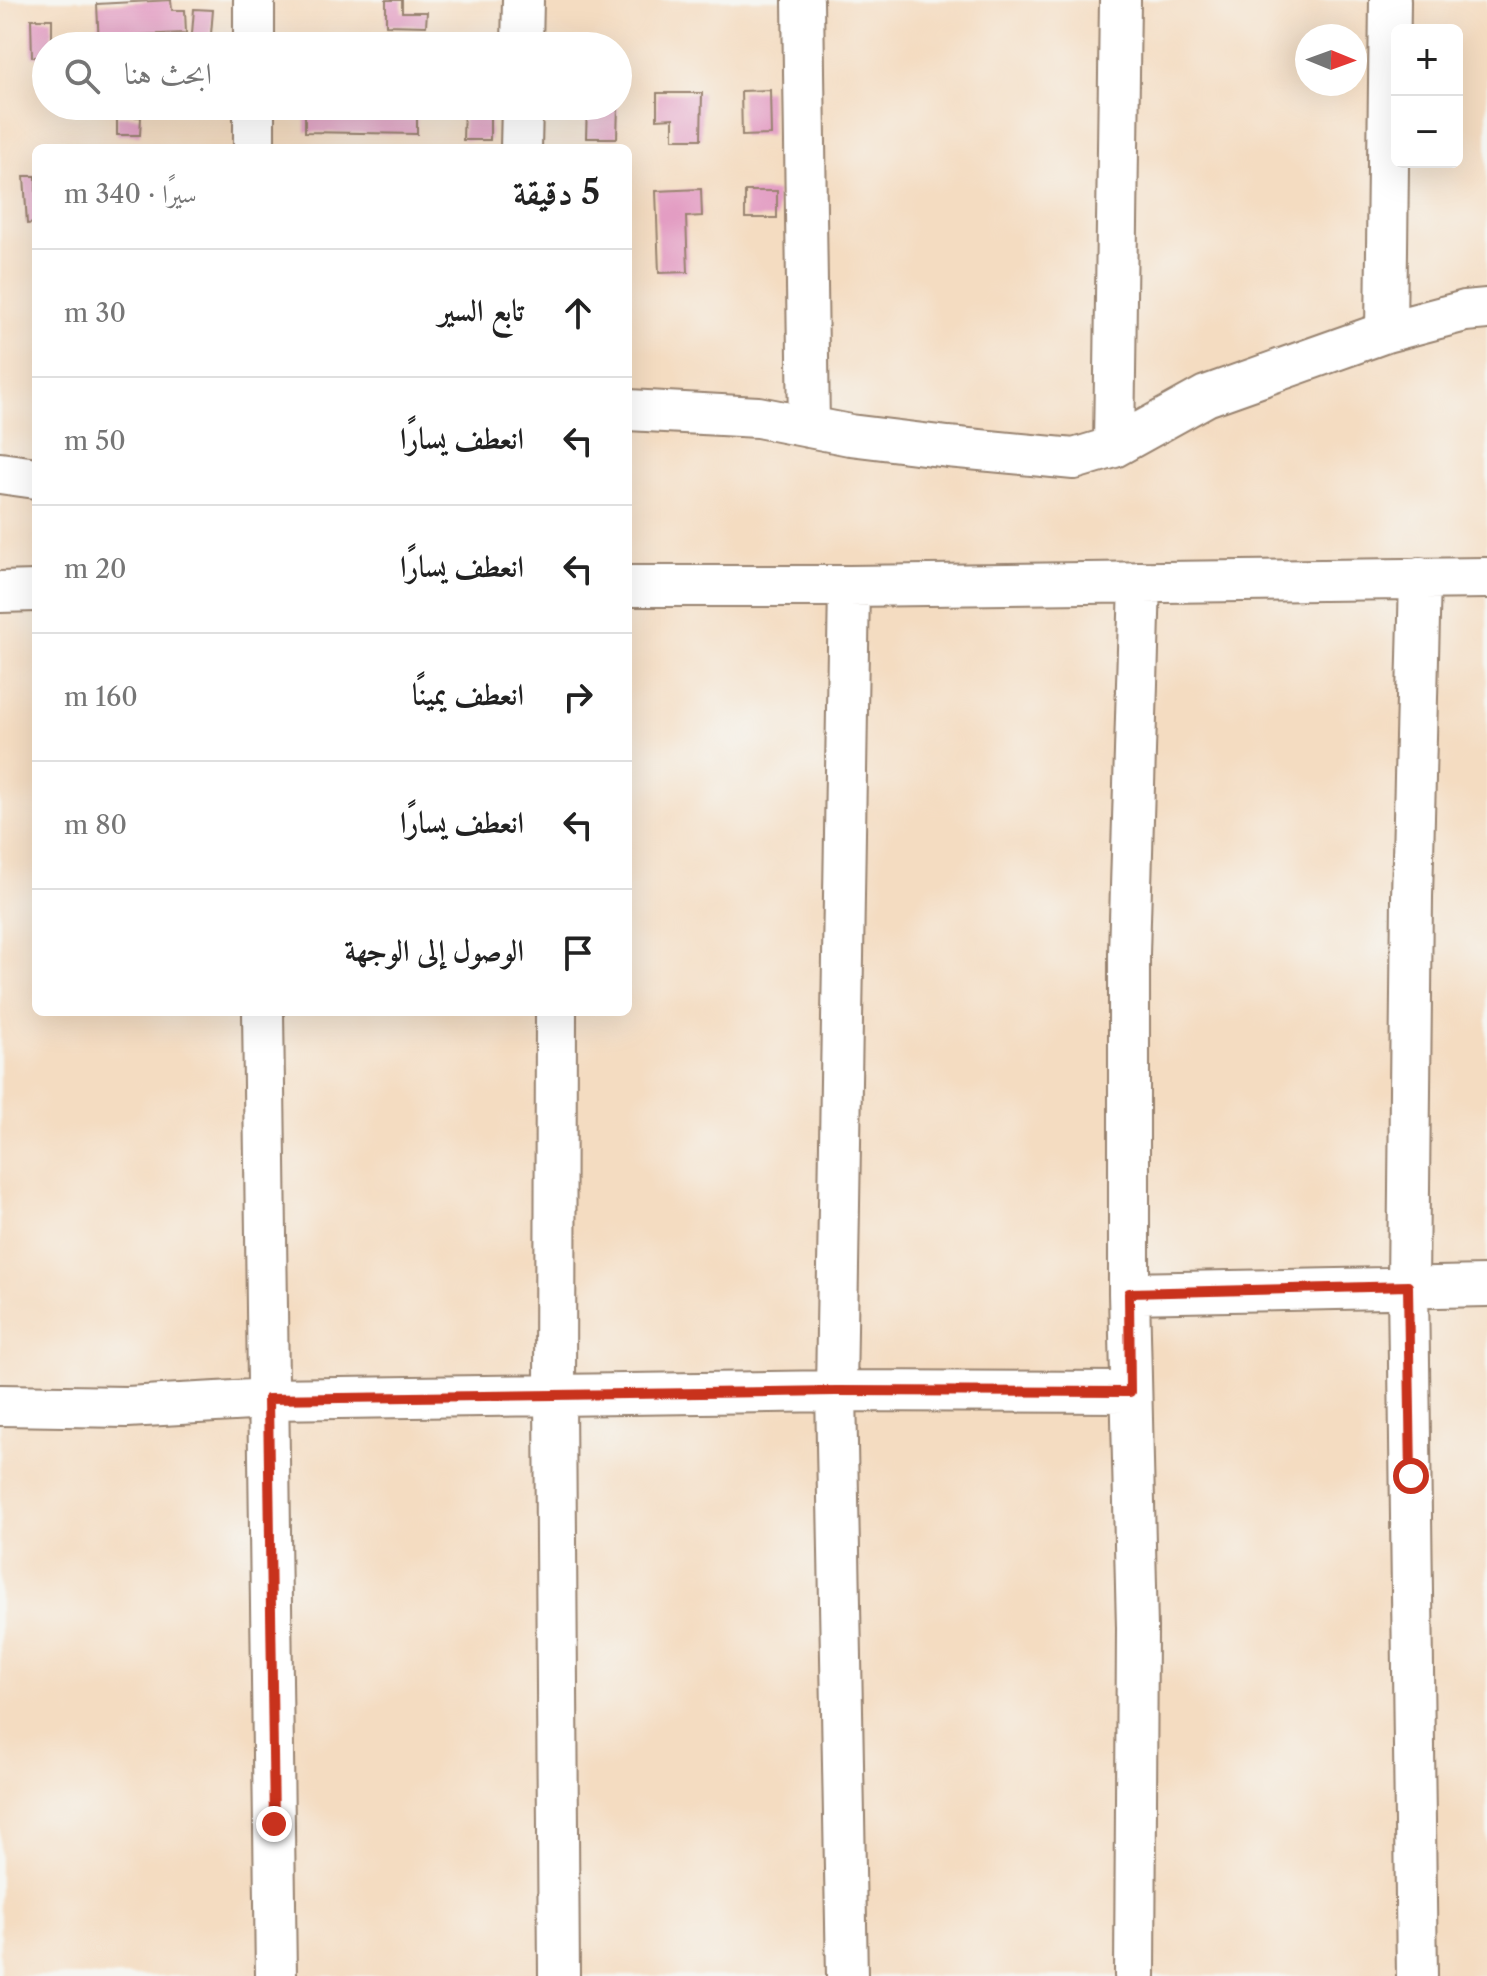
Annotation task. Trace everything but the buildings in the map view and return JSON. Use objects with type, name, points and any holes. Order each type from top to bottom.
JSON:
[{"type":"street","points":[[254,0],[254,32]]},
{"type":"street","points":[[522,32],[523,0]]},
{"type":"street","points":[[803,0],[809,427]]},
{"type":"street","points":[[1114,447],[1120,0]]},
{"type":"street","points":[[1386,332],[1390,0]]},
{"type":"street","points":[[254,120],[254,144]]},
{"type":"street","points":[[521,144],[522,120]]},
{"type":"street","points":[[632,410],[758,417],[850,435],[1074,459],[1114,447],[1206,396],[1386,332],[1465,311],[1487,309]]},
{"type":"street","points":[[0,473],[32,477]]},
{"type":"street","points":[[1417,1976],[1408,1286],[1412,897],[1420,578]]},
{"type":"street","points":[[632,586],[1487,578]]},
{"type":"street","points":[[1135,1976],[1137,1628],[1130,1392],[1129,954],[1140,582]]},
{"type":"street","points":[[847,1976],[836,1391],[849,586]]},
{"type":"street","points":[[0,592],[32,591]]},
{"type":"street","points":[[263,1016],[276,1976]]},
{"type":"street","points":[[556,1016],[559,1976]]},
{"type":"street","points":[[1129,1293],[1487,1286]]},
{"type":"street","points":[[0,1405],[127,1407],[268,1399],[836,1391],[1130,1392]]},
{"type":"route","points":[[274,1824],[268,1399],[836,1391],[1130,1392],[1129,1293],[1408,1286],[1411,1476]]}]
